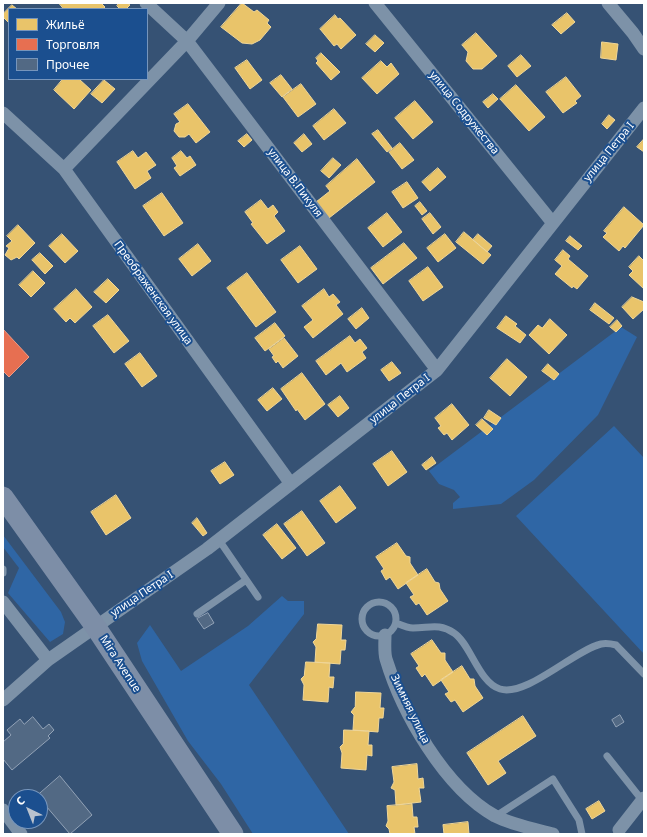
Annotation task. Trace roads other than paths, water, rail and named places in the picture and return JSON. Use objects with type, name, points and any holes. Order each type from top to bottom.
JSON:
[{"type":"main road","name":"Mira Avenue","points":[[3,497],[95,626],[233,834]]},
{"type":"street","name":"улица В.Пикуля","points":[[146,3],[187,41],[437,370]]},
{"type":"street","points":[[64,169],[187,41],[219,3]]},
{"type":"street","name":"улица Содружества","points":[[375,3],[552,222]]},
{"type":"street","points":[[608,3],[633,32],[644,49]]},
{"type":"street","name":"улица Петра I","points":[[3,700],[48,660],[219,540],[437,370],[552,222],[644,108]]},
{"type":"street","name":"Преображенская улица","points":[[3,113],[64,169],[291,484]]},
{"type":"street","points":[[3,602],[48,660]]},
{"type":"street","name":"Зимняя улица","points":[[385,635],[385,658],[403,700],[418,731],[438,763],[456,786],[496,816],[517,825],[553,834]]},
{"type":"street","points":[[616,833],[643,799]]},
{"type":"street","points":[[3,810],[21,834]]},
{"type":"lane","points":[[219,540],[258,597]]},
{"type":"lane","points":[[197,614],[246,580]]},
{"type":"lane","points":[[376,602],[387,604],[395,612],[396,623],[390,632],[385,635],[374,635],[366,629],[362,620],[366,608],[376,602]]},
{"type":"lane","points":[[396,623],[411,628],[444,626],[456,634],[482,673],[490,682],[500,689],[518,690],[576,655],[602,643],[616,645],[644,674]]},
{"type":"lane","points":[[607,756],[643,799]]},
{"type":"lane","points":[[496,816],[553,779],[579,820],[582,834]]}]
